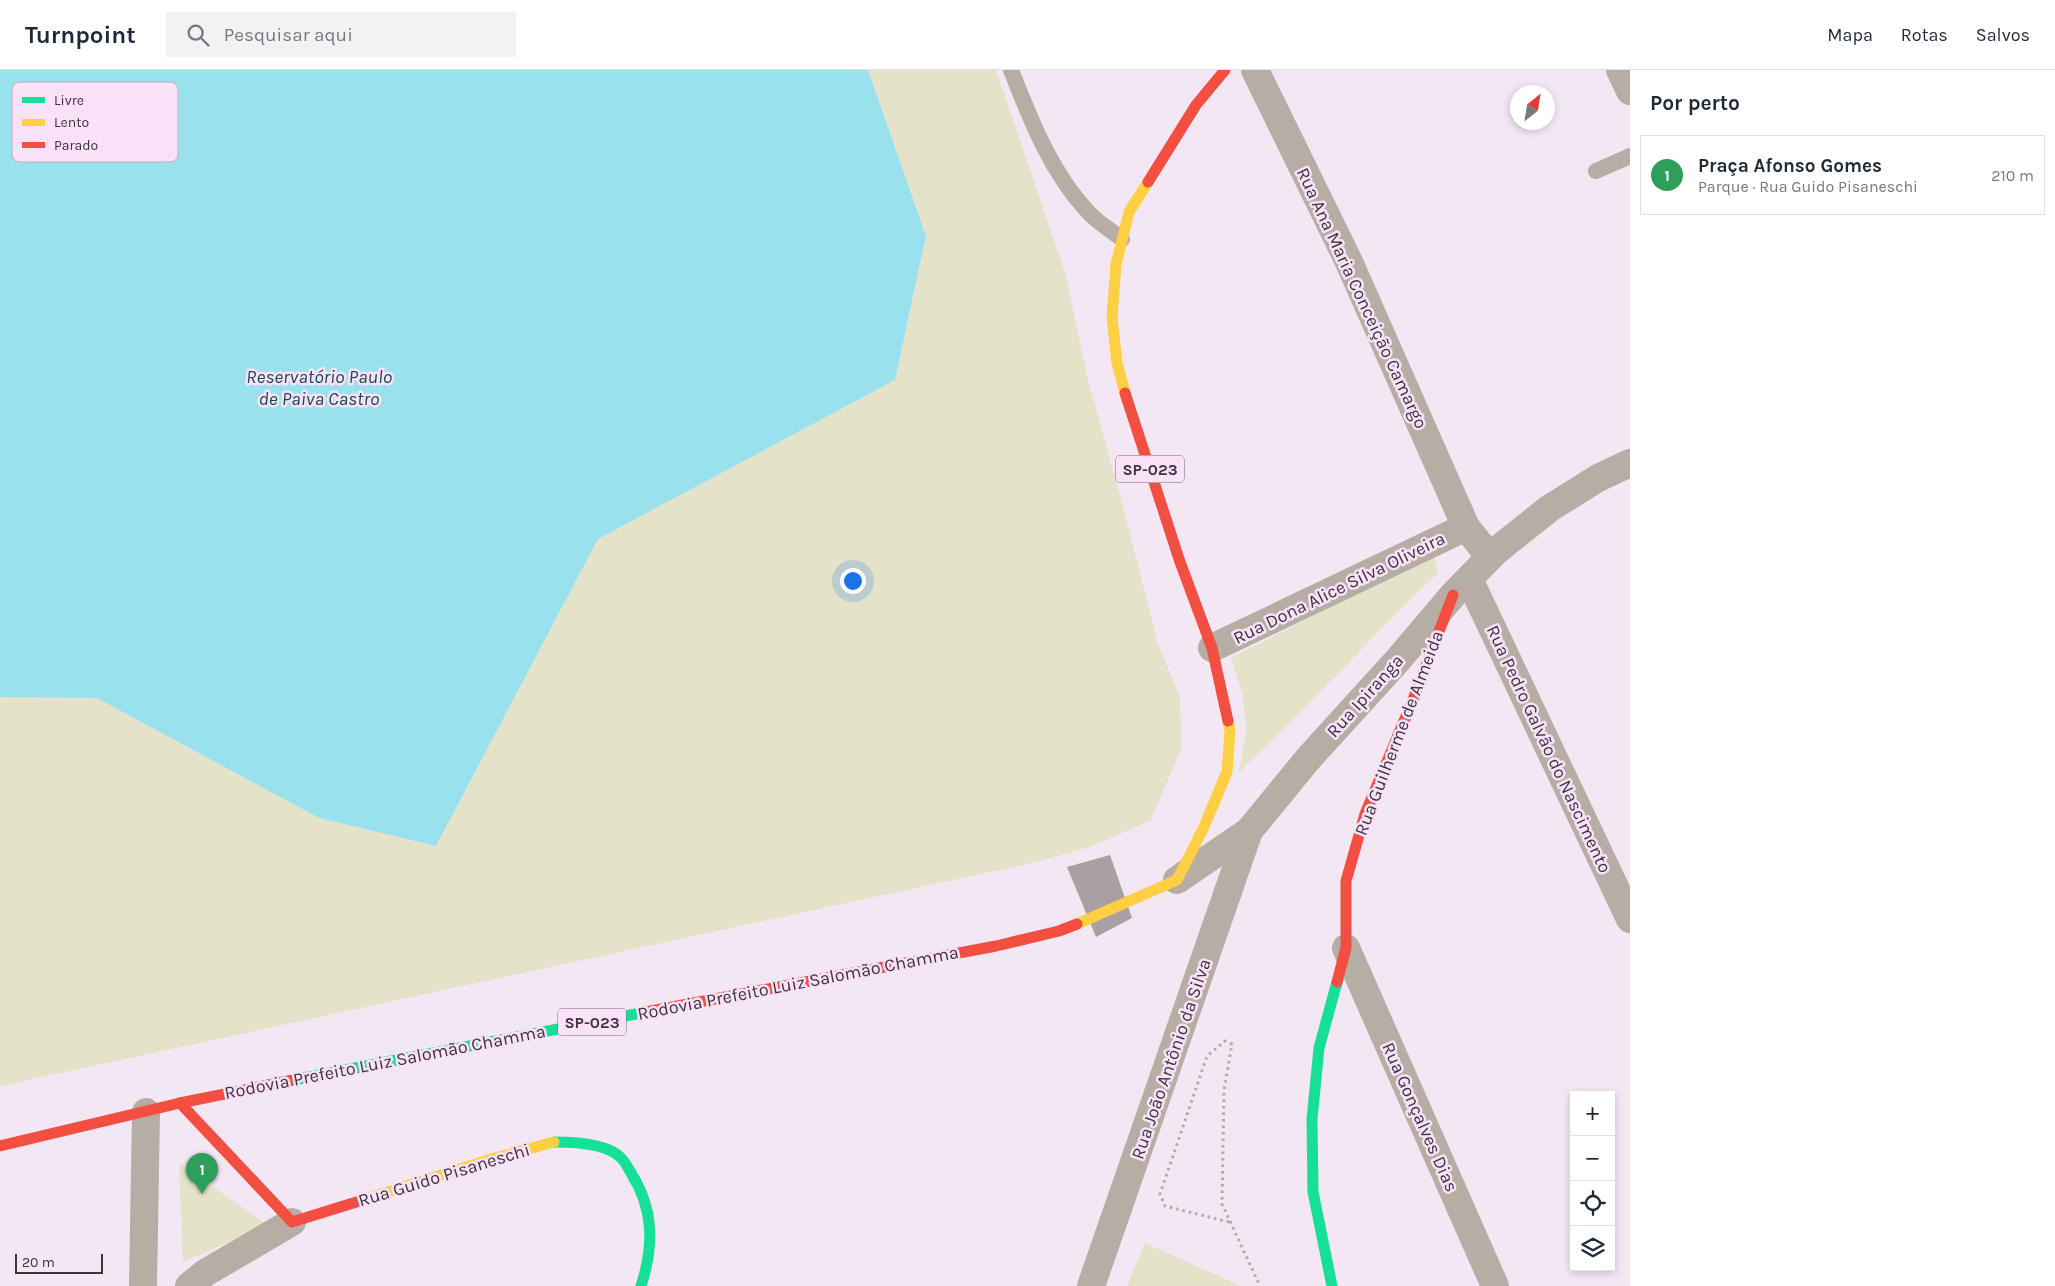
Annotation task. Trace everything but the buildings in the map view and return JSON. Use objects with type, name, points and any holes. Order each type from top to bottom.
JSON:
[{"type":"main road","name":"SP-023","points":[[1177,880],[1203,829],[1227,772],[1230,731],[1212,648],[1129,410],[1117,363],[1112,317],[1116,265],[1129,212],[1196,105],[1224,70]]},
{"type":"main road","name":"Rua Guilherme de Almeida","points":[[1332,1286],[1313,1192],[1312,1119],[1318,1048],[1346,948],[1346,881],[1365,814],[1461,587]]},
{"type":"main road","name":"Rodovia Prefeito Luiz Salomão Chamma","points":[[0,1146],[180,1103],[361,1066],[996,946],[1059,931],[1106,913],[1177,880]]},
{"type":"main road","points":[[180,1103],[292,1222]]},
{"type":"main road","name":"Rua Guido Pisaneschi","points":[[292,1222],[488,1160],[555,1142],[594,1144],[620,1156],[641,1188],[651,1229],[648,1264],[641,1286]]},
{"type":"street","name":"Rua Ana Maria Conceição Camargo","points":[[1255,70],[1349,262],[1466,527],[1490,557]]},
{"type":"street","points":[[1620,70],[1630,90]]},
{"type":"street","name":"Rua Ipiranga","points":[[1177,880],[1249,831],[1308,759],[1490,557],[1550,508],[1598,478],[1630,463]]},
{"type":"street","name":"Rua Dona Alice Silva Oliveira","points":[[1212,648],[1466,527]]},
{"type":"street","name":"Rua Pedro Galvão do Nascimento","points":[[1461,587],[1630,919]]},
{"type":"street","name":"Rua João Antônio da Silva","points":[[1091,1286],[1249,831]]},
{"type":"street","name":"Rua Gonçalves Dias","points":[[1346,948],[1495,1286]]},
{"type":"street","points":[[143,1286],[146,1112]]},
{"type":"street","points":[[189,1286],[205,1273],[292,1222]]},
{"type":"lane","points":[[1010,70],[1036,134],[1067,186],[1092,216],[1122,239]]},
{"type":"lane","points":[[1596,172],[1630,156]]},
{"type":"path","points":[[1229,1222],[1165,1206],[1160,1194],[1207,1056],[1225,1041],[1232,1044],[1224,1090],[1222,1204],[1260,1286]]},
{"type":"shaded area","points":[[868,70],[996,70],[1066,276],[1088,380],[1158,644],[1180,697],[1181,749],[1151,820],[1093,846],[1036,862],[0,1086],[0,697],[97,698],[319,818],[436,846],[598,539],[895,380],[926,236]]},
{"type":"shaded area","points":[[1433,554],[1438,573],[1239,772],[1246,733],[1243,696],[1231,658]]},
{"type":"shaded area","points":[[179,1163],[268,1225],[183,1262]]},
{"type":"shaded area","points":[[1145,1243],[1241,1286],[1127,1286]]},
{"type":"water","name":"Reservatório Paulo de Paiva Castro","points":[[0,70],[868,70],[926,236],[895,380],[598,539],[436,846],[319,818],[97,698],[0,697]]},
{"type":"traffic: fast","points":[[1332,1286],[1313,1192],[1312,1119],[1319,1048],[1337,982]]},
{"type":"traffic: fast","points":[[293,1080],[651,1011]]},
{"type":"traffic: fast","points":[[554,1142],[598,1146],[614,1152],[623,1160],[639,1187],[648,1214],[650,1242],[641,1286]]},
{"type":"traffic: slow","points":[[1125,393],[1117,363],[1112,317],[1116,265],[1129,212],[1148,182]]},
{"type":"traffic: slow","points":[[1077,924],[1177,880],[1203,829],[1227,772],[1230,731],[1228,721]]},
{"type":"traffic: slow","points":[[366,1199],[488,1160],[554,1142]]},
{"type":"traffic: jam","points":[[1148,182],[1196,105],[1225,70]]},
{"type":"traffic: jam","points":[[1125,393],[1180,562],[1212,648],[1228,721]]},
{"type":"traffic: jam","points":[[1337,982],[1346,948],[1346,881],[1365,814],[1412,702],[1453,595]]},
{"type":"traffic: jam","points":[[651,1011],[996,946],[1059,931],[1077,924]]},
{"type":"traffic: jam","points":[[0,1146],[180,1103],[293,1080]]},
{"type":"traffic: jam","points":[[180,1103],[292,1222],[366,1199]]},
{"type":"place","name":"Praça Afonso Gomes","points":[[202,1194]]}]
